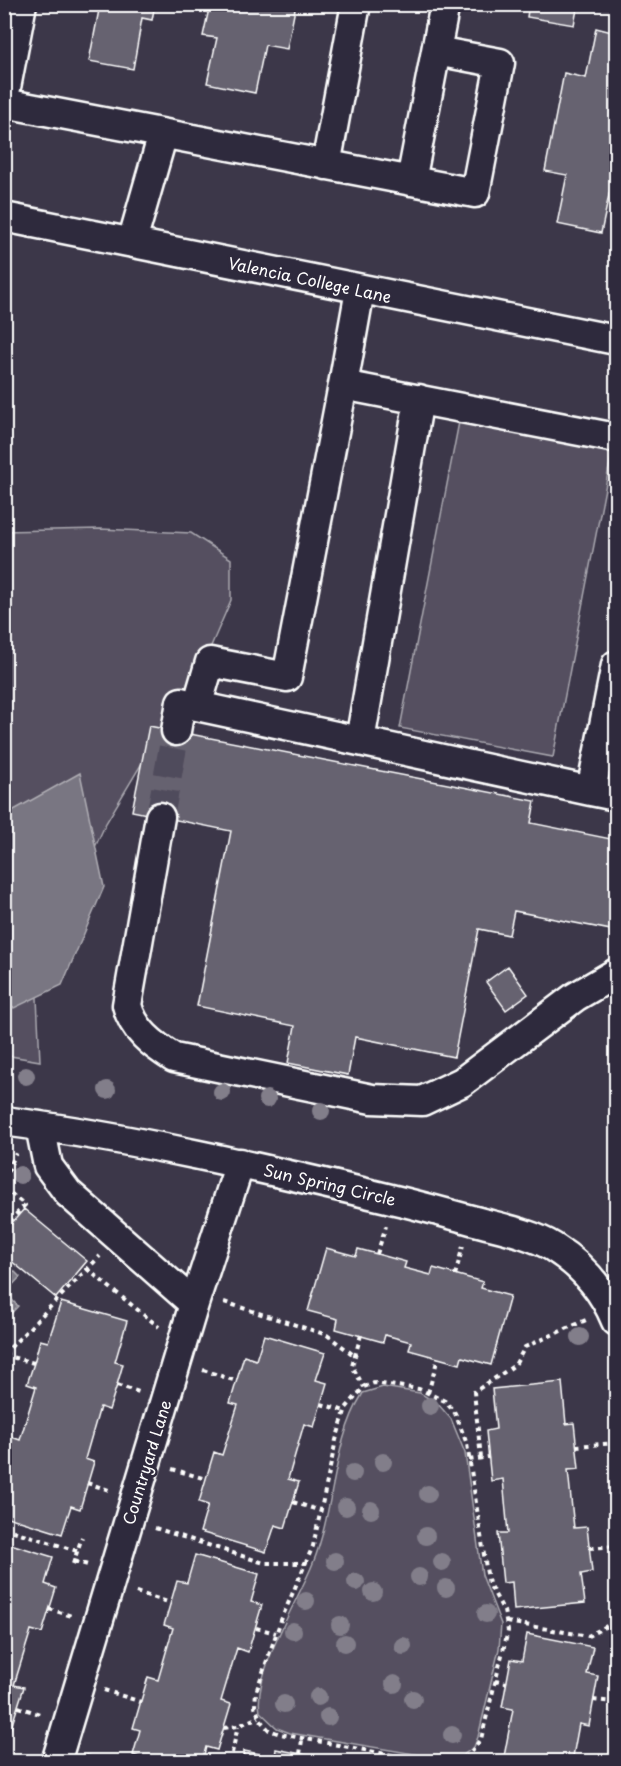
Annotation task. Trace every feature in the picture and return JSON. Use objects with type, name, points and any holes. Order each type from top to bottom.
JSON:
[{"type":"street","points":[[4,98],[22,4]]},
{"type":"street","points":[[327,165],[356,4]]},
{"type":"street","points":[[411,181],[445,4]]},
{"type":"street","points":[[4,104],[475,193],[500,63],[436,51]]},
{"type":"street","points":[[132,242],[163,134]]},
{"type":"street","name":"Valencia College Lane","points":[[4,217],[616,340]]},
{"type":"street","points":[[197,706],[210,662],[287,677],[360,290]]},
{"type":"street","points":[[343,385],[616,438]]},
{"type":"street","points":[[360,741],[419,399]]},
{"type":"street","points":[[176,731],[181,702],[604,793],[616,665]]},
{"type":"street","points":[[159,817],[128,1005],[132,1022],[159,1049],[174,1058],[372,1099],[422,1101],[462,1082],[575,997],[616,973]]},
{"type":"street","name":"Sun Spring Circle","points":[[4,1121],[240,1163],[410,1203],[517,1232],[552,1246],[574,1262],[595,1281],[614,1315]]},
{"type":"street","points":[[40,1126],[48,1166],[69,1193],[118,1237],[196,1299]]},
{"type":"street","name":"Countryard Lane","points":[[56,1761],[179,1353],[240,1163]]},
{"type":"path","points":[[4,1188],[25,1205],[4,1227]]},
{"type":"path","points":[[33,1362],[4,1354],[118,1237]]},
{"type":"path","points":[[87,1269],[179,1353],[236,1381]]},
{"type":"path","points":[[196,1299],[327,1335],[355,1356]]},
{"type":"path","points":[[482,1458],[474,1392],[515,1365],[525,1347],[614,1315]]},
{"type":"path","points":[[361,1335],[352,1366],[364,1387]]},
{"type":"path","points":[[428,1393],[438,1358]]},
{"type":"path","points":[[428,1761],[302,1740],[269,1730],[259,1717],[255,1706],[256,1692],[276,1633],[307,1563],[345,1411],[364,1387],[374,1383],[397,1384],[428,1393],[445,1401],[462,1424],[489,1584],[507,1622],[506,1644],[481,1738],[467,1760]]},
{"type":"path","points":[[321,1404],[345,1411]]},
{"type":"path","points":[[576,1446],[616,1443]]},
{"type":"path","points":[[469,1461],[489,1457]]},
{"type":"path","points":[[147,1461],[206,1479]]},
{"type":"path","points":[[292,1502],[321,1511]]},
{"type":"path","points":[[129,1519],[264,1563],[307,1563]]},
{"type":"path","points":[[4,1528],[77,1551]]},
{"type":"path","points":[[73,1564],[82,1537]]},
{"type":"path","points":[[590,1548],[616,1546]]},
{"type":"path","points":[[110,1584],[171,1603]]},
{"type":"path","points":[[507,1622],[588,1636],[616,1621]]},
{"type":"path","points":[[255,1628],[276,1633]]},
{"type":"path","points":[[495,1681],[507,1683]]},
{"type":"path","points":[[80,1683],[141,1702]]},
{"type":"path","points":[[593,1700],[616,1702]]},
{"type":"path","points":[[224,1728],[238,1726],[259,1717]]},
{"type":"path","points":[[230,1761],[238,1726]]},
{"type":"path","points":[[300,1754],[302,1740]]},
{"type":"shaded area","points":[[459,422],[612,452],[553,757],[400,728]]},
{"type":"shaded area","points":[[100,529],[191,533],[231,559],[231,600],[208,653],[106,823],[36,977],[40,1061],[5,1055],[4,531]]},
{"type":"shaded area","points":[[80,773],[104,887],[62,985],[14,1008],[5,1006],[5,815]]},
{"type":"shaded area","points":[[6,1263],[20,1277],[5,1293],[18,1306],[5,1320],[4,1264]]},
{"type":"shaded area","points":[[383,1387],[420,1393],[438,1404],[451,1419],[465,1453],[482,1575],[501,1624],[499,1649],[478,1737],[474,1747],[455,1761],[290,1733],[277,1728],[260,1712],[263,1677],[270,1657],[313,1563],[320,1542],[345,1433],[363,1393]]},
{"type":"building","points":[[75,4],[155,4],[152,20],[142,18],[133,69],[89,61],[99,10]]},
{"type":"building","points":[[210,4],[296,4],[287,49],[265,45],[255,93],[207,83],[217,38],[203,36]]},
{"type":"building","points":[[529,4],[578,4],[574,25],[527,17]]},
{"type":"building","points":[[596,28],[616,33],[616,182],[612,181],[601,233],[557,224],[567,175],[545,171],[564,73],[586,78]]},
{"type":"building","points":[[149,726],[535,801],[531,823],[616,840],[616,931],[514,911],[509,935],[479,929],[454,1057],[355,1037],[348,1075],[288,1063],[295,1026],[197,1006],[231,831],[132,811]]},
{"type":"building","points":[[508,966],[528,994],[506,1010],[486,982]]},
{"type":"building","points":[[24,1209],[87,1261],[56,1298],[4,1255],[4,1232]]},
{"type":"building","points":[[326,1248],[356,1256],[358,1249],[406,1262],[404,1268],[431,1275],[433,1268],[483,1282],[481,1288],[510,1296],[491,1365],[462,1357],[460,1364],[409,1350],[411,1342],[385,1335],[383,1342],[336,1329],[338,1319],[308,1311]]},
{"type":"building","points":[[61,1302],[127,1321],[115,1362],[123,1364],[117,1385],[109,1410],[100,1407],[85,1459],[94,1462],[80,1509],[71,1506],[62,1534],[4,1516],[4,1449],[9,1436],[20,1440],[36,1387],[27,1384],[40,1340],[48,1342]]},
{"type":"building","points":[[264,1335],[325,1353],[316,1380],[327,1383],[314,1427],[304,1424],[288,1479],[299,1482],[285,1528],[275,1525],[266,1552],[200,1532],[208,1505],[199,1502],[214,1452],[222,1455],[238,1405],[230,1403],[244,1356],[256,1360]]},
{"type":"building","points":[[562,1382],[566,1424],[574,1423],[579,1469],[568,1470],[574,1528],[587,1527],[592,1572],[581,1574],[585,1603],[514,1610],[512,1582],[503,1583],[498,1533],[508,1533],[503,1479],[491,1481],[486,1431],[496,1429],[492,1389]]},
{"type":"building","points":[[4,1542],[53,1557],[45,1584],[56,1588],[42,1633],[31,1630],[14,1685],[24,1687],[9,1734],[4,1733]]},
{"type":"building","points":[[195,1555],[259,1574],[251,1602],[262,1605],[248,1652],[237,1648],[221,1701],[231,1704],[217,1750],[206,1747],[202,1762],[155,1762],[133,1755],[140,1730],[133,1728],[148,1677],[158,1680],[173,1628],[164,1625],[177,1581],[187,1583]]},
{"type":"building","points":[[527,1634],[593,1647],[587,1674],[598,1676],[589,1726],[579,1724],[572,1762],[503,1762],[513,1709],[502,1707],[511,1659],[522,1661]]},
{"type":"building","points":[[276,1749],[327,1759],[326,1762],[242,1762],[244,1751],[275,1757]]},
{"type":"tunnel","points":[[160,817],[176,731]]}]
